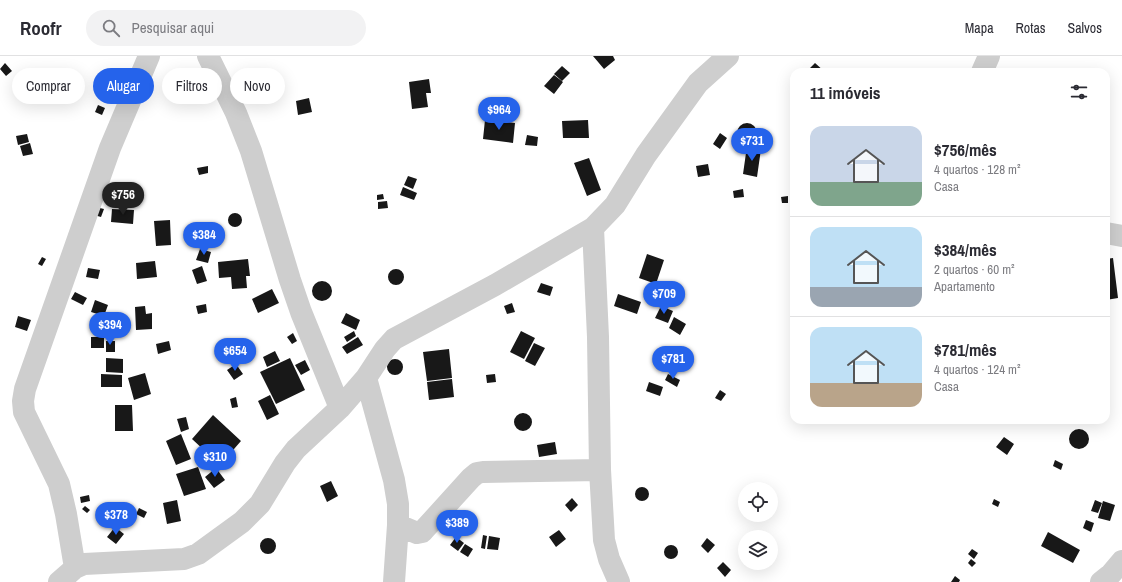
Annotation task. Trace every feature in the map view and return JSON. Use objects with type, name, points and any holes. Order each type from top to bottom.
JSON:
[{"type":"street","points":[[67,575],[66,514],[59,484],[24,412],[23,401],[25,389],[110,148],[149,56]]},
{"type":"street","points":[[208,56],[236,113],[251,151],[301,312],[340,408]]},
{"type":"street","points":[[67,575],[84,564],[184,559],[198,554],[242,522],[260,504],[285,463],[296,449],[340,408],[366,378],[385,349],[394,339],[495,285],[593,228],[615,205],[646,155],[698,83],[728,56]]},
{"type":"street","points":[[984,68],[989,56]]},
{"type":"street","points":[[593,228],[598,336],[600,470],[604,540],[609,559],[619,582]]},
{"type":"street","points":[[1110,234],[1122,236]]},
{"type":"street","points":[[366,378],[394,480],[398,504],[394,582]]},
{"type":"street","points":[[398,525],[417,533],[422,532],[477,473],[600,470]]},
{"type":"building","points":[[593,56],[613,56],[615,60],[604,69]]},
{"type":"building","points":[[5,63],[12,71],[6,76],[0,69]]},
{"type":"building","points":[[815,63],[821,68],[810,68]]},
{"type":"building","points":[[562,66],[570,73],[562,81],[554,74]]},
{"type":"building","points":[[554,75],[563,82],[554,94],[544,86]]},
{"type":"building","points":[[429,79],[431,93],[426,93],[428,107],[412,109],[409,82]]},
{"type":"building","points":[[309,98],[312,112],[298,115],[296,101]]},
{"type":"building","points":[[98,105],[105,108],[102,115],[95,112]]},
{"type":"building","points":[[485,120],[515,123],[513,143],[483,139]]},
{"type":"building","points":[[588,120],[589,138],[563,138],[562,121]]},
{"type":"building","points":[[747,123],[754,126],[757,133],[754,140],[747,143],[740,140],[737,133],[740,126]]},
{"type":"building","points":[[720,133],[727,138],[720,149],[713,144]]},
{"type":"building","points":[[27,134],[29,142],[18,145],[16,136]]},
{"type":"building","points":[[527,135],[538,137],[537,146],[525,145]]},
{"type":"building","points":[[30,143],[33,154],[23,156],[20,146]]},
{"type":"building","points":[[747,146],[761,149],[757,177],[743,174]]},
{"type":"building","points":[[589,158],[601,190],[587,196],[574,163]]},
{"type":"building","points":[[708,164],[710,175],[698,177],[696,166]]},
{"type":"building","points":[[208,166],[208,173],[199,175],[197,168]]},
{"type":"building","points":[[408,176],[417,179],[413,189],[404,185]]},
{"type":"building","points":[[403,187],[417,193],[414,200],[400,195]]},
{"type":"building","points":[[743,189],[744,197],[734,198],[733,191]]},
{"type":"building","points":[[383,194],[384,199],[377,200],[377,195]]},
{"type":"building","points":[[788,196],[788,203],[782,203],[781,197]]},
{"type":"building","points":[[387,201],[388,208],[378,209],[378,202]]},
{"type":"building","points":[[96,207],[104,209],[101,217],[94,215]]},
{"type":"building","points":[[112,209],[134,210],[133,224],[111,222]]},
{"type":"building","points":[[235,213],[240,215],[242,220],[240,225],[235,227],[230,225],[228,220],[230,215]]},
{"type":"building","points":[[170,220],[171,245],[156,246],[154,221]]},
{"type":"building","points":[[200,249],[211,252],[208,263],[196,260]]},
{"type":"building","points":[[647,254],[664,260],[656,284],[639,278]]},
{"type":"building","points":[[42,257],[46,259],[42,266],[38,264]]},
{"type":"building","points":[[1110,258],[1113,258],[1118,298],[1110,299]]},
{"type":"building","points":[[248,259],[250,276],[246,276],[247,288],[232,289],[231,277],[219,278],[218,262]]},
{"type":"building","points":[[155,261],[157,277],[137,279],[136,263]]},
{"type":"building","points":[[202,266],[207,281],[197,284],[192,270]]},
{"type":"building","points":[[88,268],[100,270],[98,279],[86,277]]},
{"type":"building","points":[[396,269],[403,274],[404,277],[399,284],[396,285],[389,280],[388,277],[393,270]]},
{"type":"building","points":[[322,281],[329,284],[332,291],[329,298],[322,301],[315,298],[312,291],[315,284]]},
{"type":"building","points":[[541,283],[553,287],[550,296],[537,292]]},
{"type":"building","points":[[272,289],[279,303],[258,313],[252,299]]},
{"type":"building","points":[[75,292],[87,298],[83,305],[71,299]]},
{"type":"building","points":[[618,294],[641,302],[637,314],[614,306]]},
{"type":"building","points":[[95,300],[108,305],[104,316],[91,312]]},
{"type":"building","points":[[512,303],[515,312],[507,314],[504,306]]},
{"type":"building","points":[[206,304],[207,312],[198,314],[196,306]]},
{"type":"building","points":[[145,306],[146,314],[152,313],[152,329],[136,330],[135,307]]},
{"type":"building","points":[[661,306],[673,311],[668,323],[655,318]]},
{"type":"building","points":[[346,313],[360,320],[356,330],[341,323]]},
{"type":"building","points":[[18,316],[31,320],[27,331],[15,327]]},
{"type":"building","points":[[674,317],[686,324],[680,335],[669,328]]},
{"type":"building","points":[[97,319],[107,322],[103,332],[94,329]]},
{"type":"building","points":[[354,331],[356,336],[347,342],[344,337]]},
{"type":"building","points":[[521,331],[535,338],[524,359],[510,352]]},
{"type":"building","points":[[293,333],[297,341],[292,344],[287,337]]},
{"type":"building","points":[[91,337],[104,337],[104,348],[91,348]]},
{"type":"building","points":[[358,337],[363,345],[347,354],[342,347]]},
{"type":"building","points":[[106,341],[115,341],[115,352],[106,352]]},
{"type":"building","points":[[169,341],[171,350],[158,354],[156,344]]},
{"type":"building","points":[[534,343],[545,348],[535,366],[525,361]]},
{"type":"building","points":[[449,349],[452,378],[427,381],[423,352]]},
{"type":"building","points":[[275,351],[280,361],[267,367],[263,357]]},
{"type":"building","points":[[106,358],[123,359],[123,373],[106,372]]},
{"type":"building","points":[[290,358],[305,390],[276,404],[260,372]]},
{"type":"building","points":[[395,359],[402,364],[403,367],[398,374],[395,375],[388,370],[387,367],[392,360]]},
{"type":"building","points":[[305,360],[310,370],[301,375],[295,365]]},
{"type":"building","points":[[236,364],[243,374],[234,380],[227,370]]},
{"type":"building","points":[[145,373],[151,394],[134,400],[128,378]]},
{"type":"building","points":[[101,374],[122,375],[122,387],[101,387]]},
{"type":"building","points":[[495,374],[496,382],[487,383],[486,375]]},
{"type":"building","points":[[668,374],[680,380],[677,387],[665,380]]},
{"type":"building","points":[[452,379],[454,397],[429,400],[427,382]]},
{"type":"building","points":[[649,382],[663,387],[660,396],[646,391]]},
{"type":"building","points":[[720,390],[726,394],[721,401],[715,398]]},
{"type":"building","points":[[270,395],[279,414],[267,420],[258,401]]},
{"type":"building","points":[[236,397],[238,407],[232,408],[230,399]]},
{"type":"building","points":[[115,405],[132,405],[133,431],[115,431]]},
{"type":"building","points":[[523,413],[529,416],[532,422],[529,428],[523,431],[517,428],[514,422],[517,416]]},
{"type":"building","points":[[213,415],[241,441],[220,465],[192,439]]},
{"type":"building","points":[[186,417],[189,429],[181,432],[177,419]]},
{"type":"building","points":[[1079,429],[1086,432],[1089,439],[1086,446],[1079,449],[1072,446],[1069,439],[1072,432]]},
{"type":"building","points":[[181,434],[191,459],[176,465],[166,441]]},
{"type":"building","points":[[1004,437],[1014,444],[1007,455],[996,447]]},
{"type":"building","points":[[555,442],[557,454],[539,457],[537,445]]},
{"type":"building","points":[[1055,460],[1063,464],[1061,470],[1053,466]]},
{"type":"building","points":[[198,467],[206,489],[184,496],[176,474]]},
{"type":"building","points":[[216,468],[225,480],[214,488],[205,477]]},
{"type":"building","points":[[331,481],[338,496],[327,502],[320,486]]},
{"type":"building","points":[[639,487],[645,487],[649,491],[649,497],[645,501],[639,501],[635,497],[635,491]]},
{"type":"building","points":[[89,495],[90,501],[81,503],[80,497]]},
{"type":"building","points":[[572,498],[578,505],[571,512],[565,505]]},
{"type":"building","points":[[994,499],[1000,502],[998,507],[992,504]]},
{"type":"building","points":[[177,500],[181,521],[167,524],[163,503]]},
{"type":"building","points":[[1095,500],[1102,503],[1098,513],[1091,511]]},
{"type":"building","points":[[1103,501],[1115,505],[1110,521],[1098,518]]},
{"type":"building","points":[[85,506],[90,510],[87,513],[82,509]]},
{"type":"building","points":[[139,508],[147,512],[144,518],[136,514]]},
{"type":"building","points":[[1086,520],[1094,523],[1091,532],[1083,528]]},
{"type":"building","points":[[115,527],[124,534],[116,544],[107,537]]},
{"type":"building","points":[[559,530],[566,539],[556,547],[549,537]]},
{"type":"building","points":[[1048,532],[1080,550],[1073,563],[1041,546]]},
{"type":"building","points":[[483,535],[487,536],[485,549],[481,548]]},
{"type":"building","points":[[489,536],[500,538],[498,550],[487,549]]},
{"type":"building","points":[[456,537],[464,543],[458,551],[450,545]]},
{"type":"building","points":[[265,538],[271,538],[276,543],[274,552],[271,554],[265,554],[260,549],[260,543]]},
{"type":"building","points":[[707,538],[715,545],[708,553],[701,546]]},
{"type":"building","points":[[465,544],[473,549],[468,557],[460,552]]},
{"type":"building","points":[[668,545],[674,545],[678,549],[678,555],[674,559],[668,559],[664,555],[664,549]]},
{"type":"building","points":[[972,549],[978,553],[974,559],[968,554]]},
{"type":"building","points":[[971,559],[976,563],[972,567],[968,563]]},
{"type":"building","points":[[723,562],[731,570],[725,577],[717,568]]},
{"type":"building","points":[[955,576],[960,580],[959,582],[951,582]]}]
